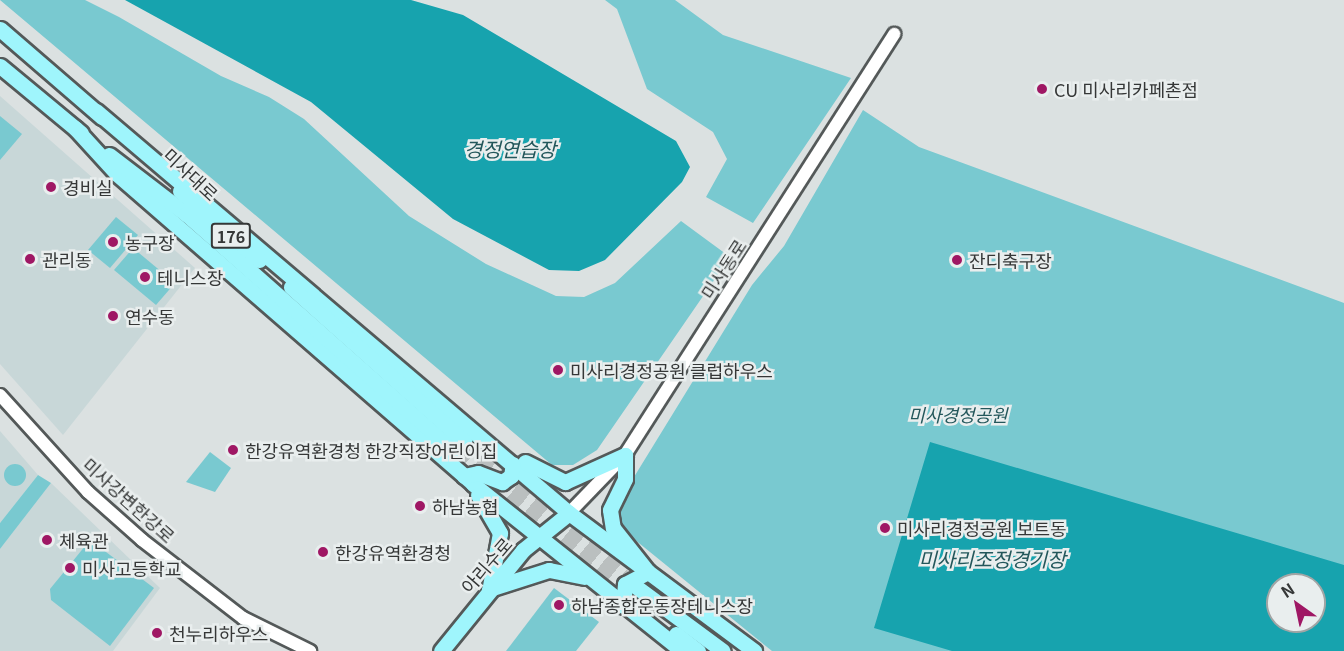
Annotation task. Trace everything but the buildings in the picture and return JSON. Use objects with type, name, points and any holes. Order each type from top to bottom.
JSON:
[{"type":"main road","name":"미사대로","points":[[0,29],[96,111],[459,446],[186,214],[75,128],[0,66]]},
{"type":"main road","points":[[96,111],[498,449],[569,513],[754,651]]},
{"type":"main road","points":[[75,128],[117,174],[469,480],[586,578]]},
{"type":"main road","points":[[498,449],[565,482],[625,455],[625,478],[610,510],[614,528],[648,572]]},
{"type":"main road","points":[[469,480],[478,473],[502,482],[511,476],[513,464]]},
{"type":"main road","points":[[469,480],[500,533],[489,589],[549,570],[586,578],[629,597],[723,651]]},
{"type":"main road","name":"아리수로","points":[[441,651],[489,589],[538,537],[569,513]]},
{"type":"main road","points":[[648,572],[625,584],[629,597],[682,651]]},
{"type":"main road","points":[[629,597],[698,651]]},
{"type":"street","name":"미사동로","points":[[569,513],[625,455],[894,34]]},
{"type":"street","name":"미사강변한강로","points":[[0,395],[88,492],[142,540],[243,618],[310,651]]},
{"type":"shaded area","points":[[0,96],[195,268],[63,435],[0,364]]},
{"type":"shaded area","points":[[0,431],[38,475],[0,523]]},
{"type":"shaded area","name":"미사고등학교","points":[[51,483],[160,588],[113,651],[0,651],[0,549]]},
{"type":"green space","points":[[0,0],[85,0],[119,17],[221,76],[269,97],[304,119],[409,216],[486,264],[556,296],[584,297],[615,283],[681,221],[730,257],[597,450],[573,465],[552,465]]},
{"type":"green space","points":[[605,0],[675,0],[723,35],[851,78],[753,223],[706,197],[727,159],[713,132],[647,89],[617,9]]},
{"type":"green space","name":"미사경정공원","points":[[863,110],[919,147],[1344,303],[1344,651],[772,651],[629,535],[618,518],[618,503],[752,285],[784,246]]},
{"type":"green space","points":[[0,116],[22,134],[0,160]]},
{"type":"green space","name":"농구장","points":[[116,217],[138,235],[110,268],[88,250]]},
{"type":"green space","name":"테니스장","points":[[133,248],[175,283],[156,305],[114,270]]},
{"type":"green space","points":[[210,452],[231,468],[215,492],[186,482]]},
{"type":"green space","points":[[15,464],[23,467],[26,475],[23,483],[15,486],[7,483],[4,475],[7,467]]},
{"type":"green space","points":[[38,475],[51,483],[0,549],[0,523]]},
{"type":"green space","points":[[90,540],[154,588],[110,646],[51,600],[50,589]]},
{"type":"green space","name":"하남종합운동장테니스장","points":[[554,588],[599,622],[576,651],[506,651]]},
{"type":"water","name":"경정연습장","points":[[125,0],[411,0],[463,15],[676,141],[690,167],[682,182],[605,260],[579,271],[549,270],[453,219],[311,102]]},
{"type":"water","name":"미사리조정경기장","points":[[930,442],[1344,565],[1344,651],[952,651],[874,628]]},
{"type":"tunnel","points":[[464,441],[635,586]]},
{"type":"tunnel","points":[[455,452],[628,597]]},
{"type":"place","name":"CU 미사리카페촌점","points":[[1042,89]]},
{"type":"place","name":"경비실","points":[[51,187]]},
{"type":"place","name":"농구장","points":[[113,242]]},
{"type":"place","name":"관리동","points":[[30,259]]},
{"type":"place","name":"잔디축구장","points":[[957,260]]},
{"type":"place","name":"테니스장","points":[[145,277]]},
{"type":"place","name":"연수동","points":[[113,316]]},
{"type":"place","name":"미사리경정공원 클럽하우스","points":[[558,370]]},
{"type":"place","name":"한강유역환경청 한강직장어린이집","points":[[233,450]]},
{"type":"place","name":"하남농협","points":[[420,506]]},
{"type":"place","name":"미사리경정공원 보트동","points":[[885,528]]},
{"type":"place","name":"체육관","points":[[47,540]]},
{"type":"place","name":"한강유역환경청","points":[[323,552]]},
{"type":"place","name":"미사고등학교","points":[[70,568]]},
{"type":"place","name":"하남종합운동장테니스장","points":[[559,605]]},
{"type":"place","name":"천누리하우스","points":[[157,633]]}]
